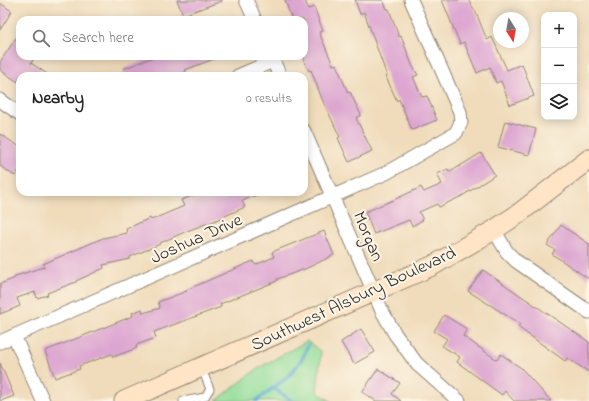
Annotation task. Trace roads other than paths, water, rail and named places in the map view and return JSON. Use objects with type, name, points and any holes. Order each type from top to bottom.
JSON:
[{"type":"main road","name":"Southwest Alsbury Boulevard","points":[[124,401],[432,266],[494,230],[542,196],[589,159]]},
{"type":"street","points":[[246,0],[253,16]]},
{"type":"street","name":"Joshua Drive","points":[[0,342],[386,173],[456,133],[461,122],[460,112],[411,0]]},
{"type":"street","points":[[246,72],[268,60]]},
{"type":"street","points":[[273,60],[278,72]]},
{"type":"street","points":[[0,100],[16,111]]},
{"type":"street","name":"Morgan","points":[[308,141],[382,311],[395,334],[417,364],[459,401]]},
{"type":"street","points":[[494,230],[507,252],[516,261],[589,312]]},
{"type":"street","points":[[14,336],[43,401]]},
{"type":"lane","points":[[183,401],[205,397],[210,389],[201,367]]},
{"type":"waterway","points":[[256,401],[290,375],[302,359],[308,345]]},
{"type":"waterway","points":[[273,388],[292,401]]}]
